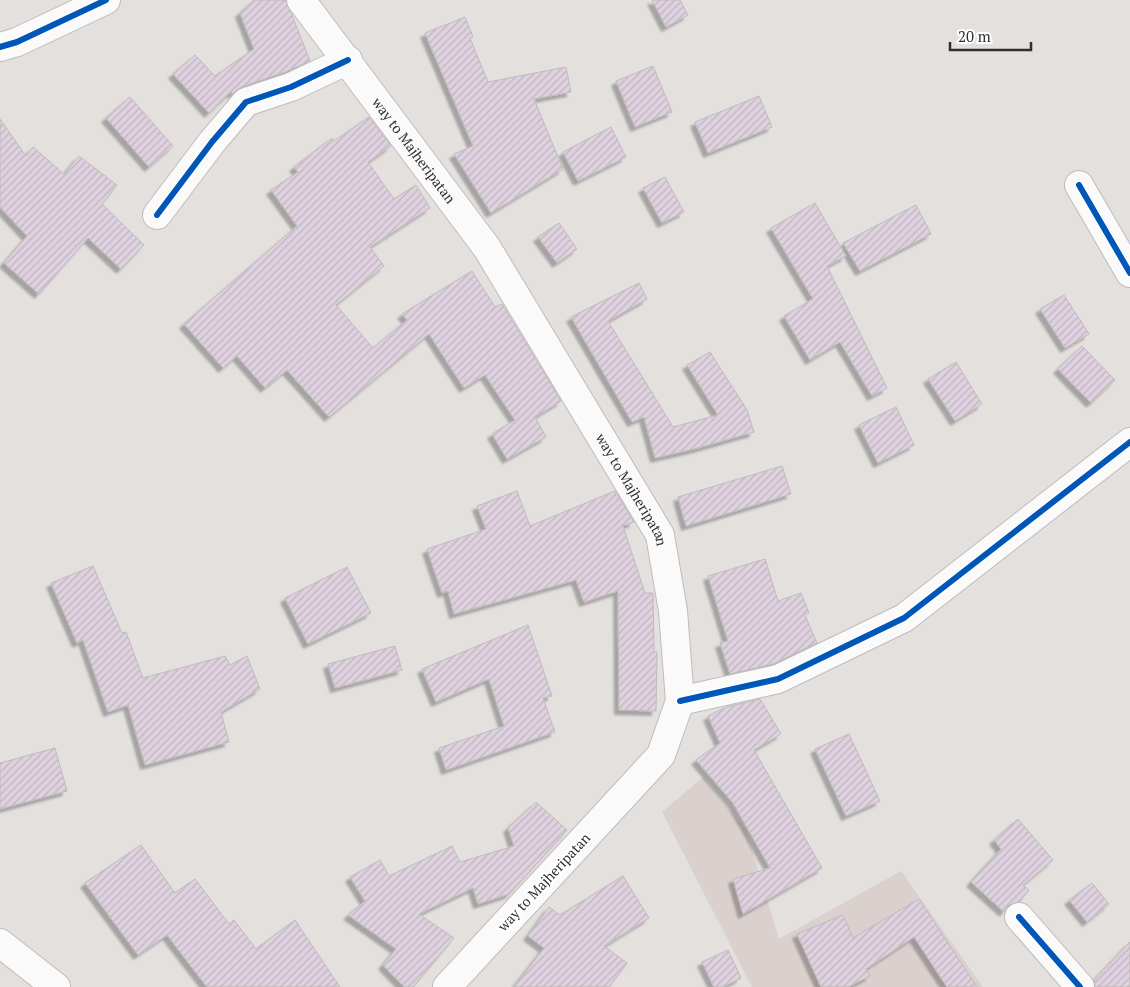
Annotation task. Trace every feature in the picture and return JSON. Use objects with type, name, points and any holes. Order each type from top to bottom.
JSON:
[{"type":"main road","points":[[0,47],[17,42],[106,0]]},
{"type":"main road","name":"way to Majheripatan","points":[[301,0],[348,60],[487,248],[660,535],[673,611],[680,702],[661,755],[447,987]]},
{"type":"main road","points":[[157,215],[212,142],[246,102],[291,87],[348,60]]},
{"type":"main road","points":[[1079,185],[1130,272]]},
{"type":"main road","points":[[680,702],[778,678],[904,618],[1130,442]]},
{"type":"main road","points":[[1018,917],[1080,987]]},
{"type":"main road","points":[[0,943],[56,987]]},
{"type":"shaded area","points":[[703,777],[746,830],[779,939],[901,871],[983,987],[752,987],[662,812]]},
{"type":"building","points":[[254,0],[286,0],[310,61],[241,87],[232,94],[231,92],[209,113],[173,74],[195,55],[215,76],[254,49],[240,13]]},
{"type":"building","points":[[652,0],[680,0],[688,15],[666,27]]},
{"type":"building","points":[[465,17],[473,37],[470,38],[488,82],[566,67],[571,92],[534,99],[563,169],[491,213],[454,154],[473,146],[425,33]]},
{"type":"building","points":[[653,66],[672,112],[635,127],[616,81]]},
{"type":"building","points":[[759,96],[772,127],[708,153],[695,122]]},
{"type":"building","points":[[130,97],[173,146],[149,167],[106,118]]},
{"type":"building","points":[[369,117],[391,146],[368,162],[394,199],[416,185],[430,208],[370,247],[384,266],[336,305],[373,348],[407,320],[402,314],[472,271],[495,307],[502,304],[561,401],[535,417],[546,437],[507,459],[492,434],[515,420],[485,375],[464,388],[429,334],[329,417],[287,370],[265,388],[237,356],[223,368],[184,324],[297,226],[271,190],[298,172],[294,167],[332,138],[334,141]]},
{"type":"building","points":[[0,119],[26,156],[33,147],[64,174],[79,156],[117,185],[102,204],[144,245],[121,269],[88,238],[39,294],[4,263],[27,236],[0,207]]},
{"type":"building","points":[[611,127],[626,157],[578,181],[563,152]]},
{"type":"building","points":[[665,177],[684,212],[662,223],[643,188]]},
{"type":"building","points":[[815,203],[846,256],[827,266],[887,388],[872,396],[840,342],[810,360],[784,316],[813,299],[771,228]]},
{"type":"building","points":[[916,205],[931,234],[860,271],[843,243]]},
{"type":"building","points":[[559,223],[577,249],[557,263],[538,237]]},
{"type":"building","points":[[639,283],[647,299],[608,321],[673,427],[718,415],[687,365],[710,352],[747,410],[754,432],[655,458],[644,417],[632,422],[571,317]]},
{"type":"building","points":[[1064,295],[1089,334],[1065,348],[1040,309]]},
{"type":"building","points":[[1082,346],[1115,380],[1091,403],[1058,369]]},
{"type":"building","points":[[956,362],[982,404],[955,421],[928,379]]},
{"type":"building","points":[[896,407],[914,445],[878,463],[859,425]]},
{"type":"building","points":[[782,466],[791,494],[686,526],[678,497]]},
{"type":"building","points":[[517,491],[530,526],[615,491],[634,522],[623,526],[645,593],[653,593],[654,652],[657,652],[656,711],[619,710],[618,591],[584,602],[576,580],[454,614],[448,591],[442,593],[427,549],[486,529],[477,506]]},
{"type":"building","points":[[765,559],[778,601],[801,593],[809,613],[805,615],[817,643],[773,664],[730,674],[720,643],[728,641],[708,576]]},
{"type":"building","points":[[93,566],[122,633],[126,632],[143,678],[225,656],[230,665],[247,656],[260,689],[221,712],[229,742],[145,765],[128,705],[108,712],[83,640],[77,643],[51,583]]},
{"type":"building","points":[[347,567],[371,613],[308,644],[285,598]]},
{"type":"building","points":[[528,625],[552,696],[543,698],[555,732],[446,770],[439,748],[504,726],[489,679],[436,702],[422,669]]},
{"type":"building","points":[[395,646],[402,670],[335,688],[328,664]]},
{"type":"building","points":[[760,699],[781,734],[754,750],[822,868],[743,914],[733,879],[770,868],[733,803],[696,760],[720,743],[708,716],[726,707]]},
{"type":"building","points":[[849,734],[880,801],[846,816],[815,749]]},
{"type":"building","points":[[55,748],[67,791],[0,809],[0,763]]},
{"type":"building","points":[[536,802],[567,830],[509,894],[478,904],[473,888],[419,914],[454,938],[413,987],[404,987],[383,965],[396,949],[348,915],[365,901],[350,877],[380,860],[389,876],[452,846],[460,862],[514,846],[508,828]]},
{"type":"building","points":[[1018,819],[1053,860],[1023,885],[1029,890],[1019,902],[1009,905],[1004,912],[971,882],[1001,849],[994,840]]},
{"type":"building","points":[[141,845],[175,893],[195,879],[229,924],[234,920],[256,949],[295,920],[340,987],[207,987],[167,935],[138,955],[85,883]]},
{"type":"building","points":[[623,876],[649,918],[604,946],[627,963],[609,987],[514,987],[544,948],[528,936],[549,907],[560,915]]},
{"type":"building","points":[[1092,883],[1109,904],[1087,922],[1069,900]]},
{"type":"building","points":[[919,899],[977,987],[947,987],[914,937],[866,969],[870,976],[848,987],[821,987],[797,934],[843,915],[853,938]]},
{"type":"building","points":[[1130,942],[1130,987],[1095,987],[1094,980]]},
{"type":"building","points":[[728,950],[741,978],[723,987],[714,987],[702,962]]},
{"type":"cycle path","points":[[0,47],[17,42],[106,0]]},
{"type":"cycle path","points":[[157,215],[212,142],[246,102],[291,87],[348,60]]},
{"type":"cycle path","points":[[1079,185],[1130,273]]},
{"type":"cycle path","points":[[680,701],[778,679],[904,618],[1130,442]]},
{"type":"cycle path","points":[[1019,917],[1080,987]]}]
